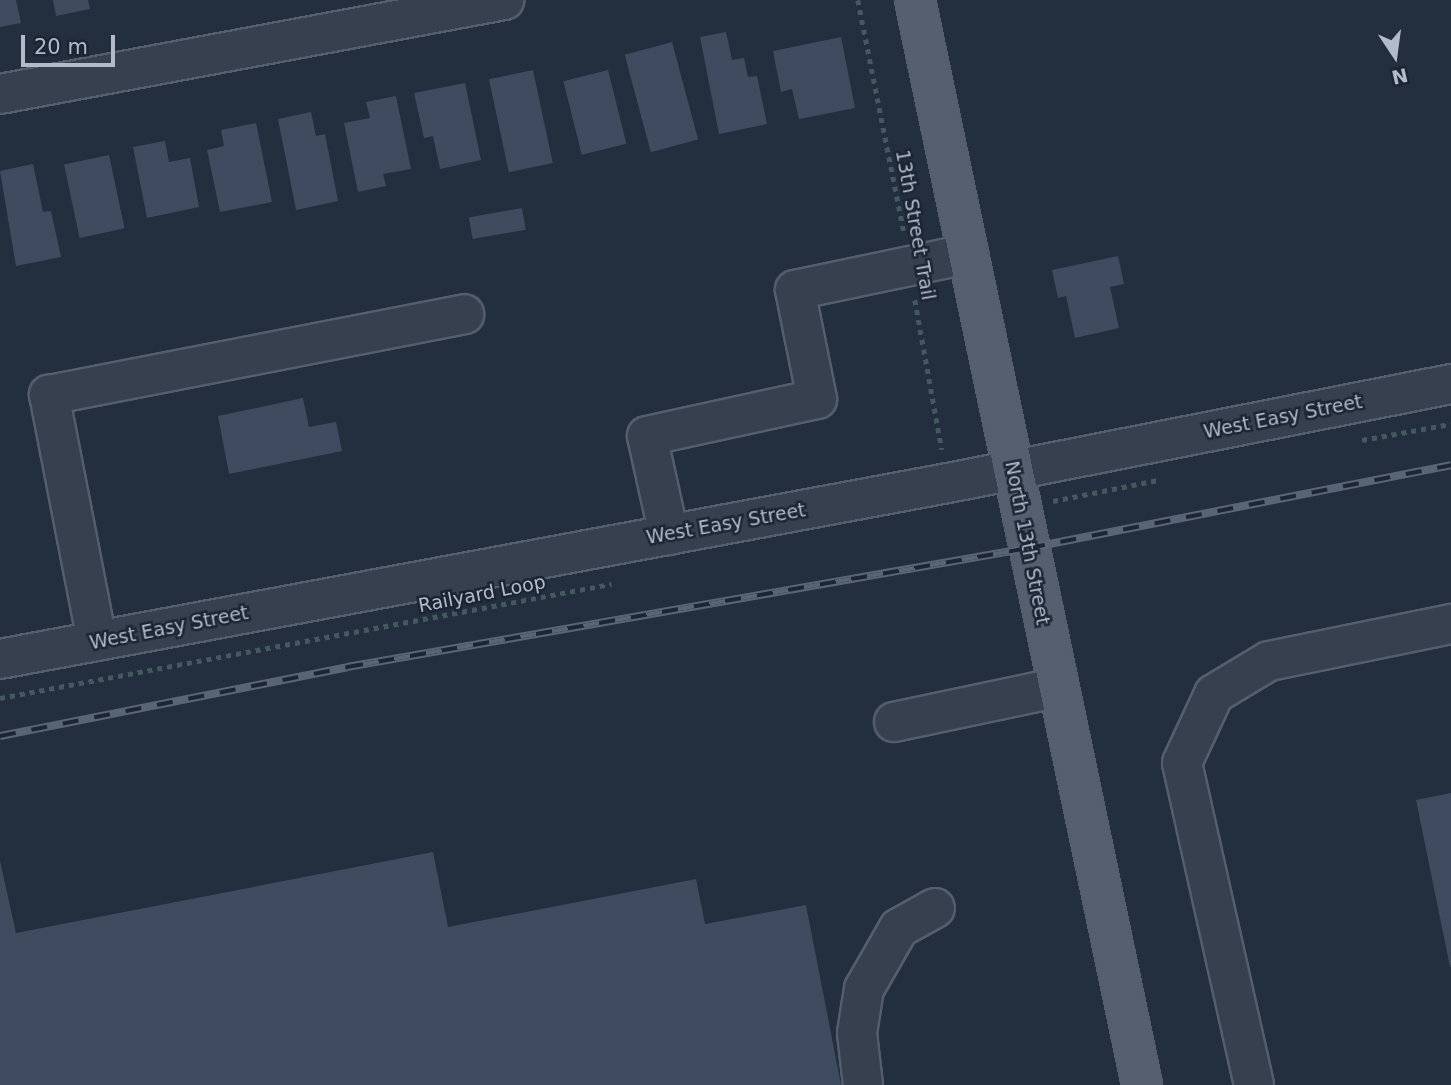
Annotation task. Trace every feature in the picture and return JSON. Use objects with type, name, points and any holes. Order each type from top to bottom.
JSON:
[{"type":"main road","name":"North 13th Street","points":[[915,0],[1056,688],[1142,1085]]},
{"type":"street","points":[[0,94],[504,0]]},
{"type":"street","points":[[669,535],[647,436],[817,399],[795,290],[968,254]]},
{"type":"street","points":[[97,641],[49,395],[464,314]]},
{"type":"street","name":"West Easy Street","points":[[0,659],[669,535],[1451,384]]},
{"type":"street","points":[[1254,1085],[1182,763],[1214,694],[1269,661],[1451,624]]},
{"type":"street","points":[[894,722],[1056,688]]},
{"type":"street","points":[[863,1085],[857,1033],[864,989],[900,928],[935,908]]},
{"type":"path","name":"13th Street Trail","points":[[858,0],[910,266],[943,455]]},
{"type":"path","name":"Railyard Loop","points":[[0,698],[622,582]]},
{"type":"building","points":[[0,0],[16,0],[21,23],[0,27]]},
{"type":"building","points":[[53,0],[88,0],[90,9],[56,16]]},
{"type":"building","points":[[726,32],[732,60],[744,58],[748,77],[757,76],[767,124],[719,134],[700,37]]},
{"type":"building","points":[[841,37],[855,108],[799,119],[792,89],[781,92],[773,51]]},
{"type":"building","points":[[672,42],[698,140],[651,152],[625,55]]},
{"type":"building","points":[[533,70],[553,163],[509,172],[489,79]]},
{"type":"building","points":[[608,70],[626,144],[582,155],[563,81]]},
{"type":"building","points":[[465,83],[481,160],[440,169],[433,136],[424,138],[414,93]]},
{"type":"building","points":[[396,96],[411,169],[383,174],[386,186],[358,192],[344,123],[370,118],[366,102]]},
{"type":"building","points":[[311,112],[316,136],[325,134],[338,201],[296,210],[278,119]]},
{"type":"building","points":[[256,123],[272,202],[220,212],[207,150],[224,146],[221,130]]},
{"type":"building","points":[[165,141],[169,162],[190,158],[199,207],[147,218],[133,147]]},
{"type":"building","points":[[109,155],[125,228],[80,238],[64,165]]},
{"type":"building","points":[[33,164],[43,212],[51,211],[61,257],[16,266],[0,171]]},
{"type":"building","points":[[522,208],[526,230],[473,239],[469,217]]},
{"type":"building","points":[[1118,256],[1124,284],[1110,287],[1119,328],[1075,338],[1066,296],[1058,298],[1052,270]]},
{"type":"building","points":[[303,398],[309,427],[336,422],[342,451],[229,474],[218,416]]},
{"type":"building","points":[[1451,793],[1451,967],[1450,967],[1416,800]]},
{"type":"building","points":[[433,852],[448,927],[696,879],[705,924],[806,905],[841,1085],[0,1085],[0,861],[16,933]]},
{"type":"railway","points":[[0,736],[347,667],[1029,548],[1451,465]]}]
